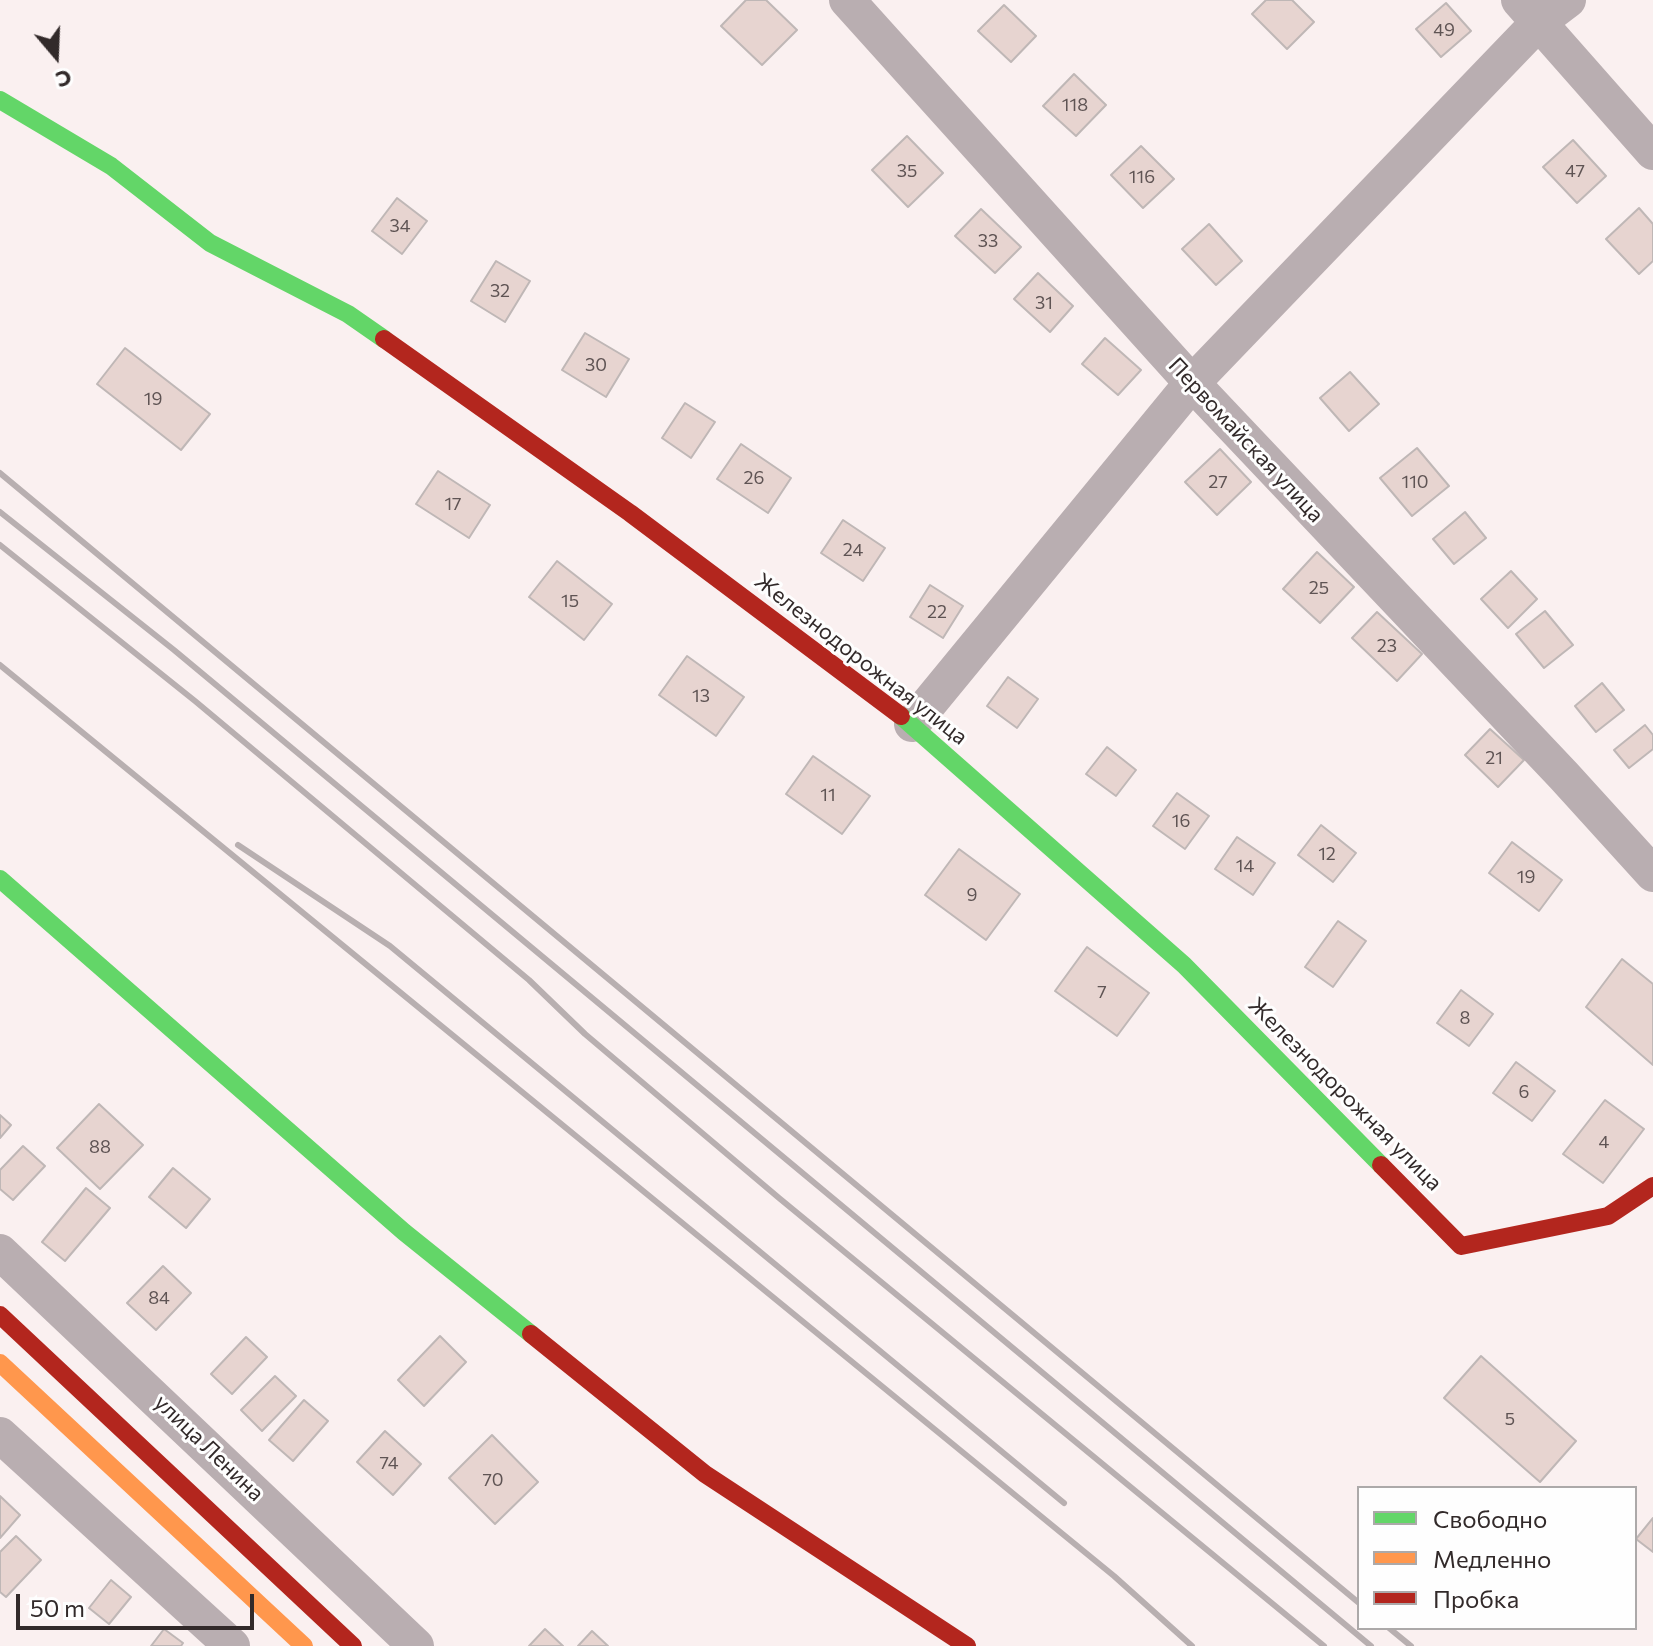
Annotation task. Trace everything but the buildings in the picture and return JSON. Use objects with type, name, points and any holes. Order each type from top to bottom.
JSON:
[{"type":"street","name":"Первомайская улица","points":[[847,0],[1192,383],[1653,874]]},
{"type":"street","points":[[912,724],[1192,383],[1529,11],[1568,0]]},
{"type":"street","points":[[1529,11],[1653,152]]},
{"type":"street","name":"Железнодорожная улица","points":[[0,100],[111,166],[210,243],[348,314],[630,513],[912,724],[1184,965],[1461,1246],[1608,1216],[1653,1186]]},
{"type":"street","points":[[1131,477],[1172,424],[1192,383]]},
{"type":"street","points":[[0,879],[404,1232],[705,1474],[967,1646]]},
{"type":"street","name":"улица Ленина","points":[[0,1252],[416,1646]]},
{"type":"street","name":"улица Ленина","points":[[0,1315],[353,1646]]},
{"type":"street","points":[[0,1363],[304,1646]]},
{"type":"street","points":[[0,1435],[232,1646]]},
{"type":"railway","points":[[0,473],[1357,1601]]},
{"type":"railway","points":[[0,512],[174,650],[1371,1646]]},
{"type":"railway","points":[[0,545],[195,701],[529,980],[585,1034],[779,1198],[1324,1646]]},
{"type":"railway","points":[[0,665],[1114,1576],[1192,1646]]},
{"type":"railway","points":[[238,845],[390,946],[1064,1503]]},
{"type":"railway","points":[[1391,1630],[1411,1646]]},
{"type":"traffic: fast","points":[[0,100],[111,166],[210,243],[348,314],[384,339]]},
{"type":"traffic: fast","points":[[901,716],[1184,965],[1381,1165]]},
{"type":"traffic: fast","points":[[0,879],[404,1232],[531,1334]]},
{"type":"traffic: slow","points":[[0,1363],[304,1646]]},
{"type":"traffic: jam","points":[[384,339],[630,513],[901,716]]},
{"type":"traffic: jam","points":[[1381,1165],[1461,1246],[1608,1216],[1653,1186]]},
{"type":"traffic: jam","points":[[0,1315],[353,1646]]},
{"type":"traffic: jam","points":[[531,1334],[705,1474],[967,1646]]}]
